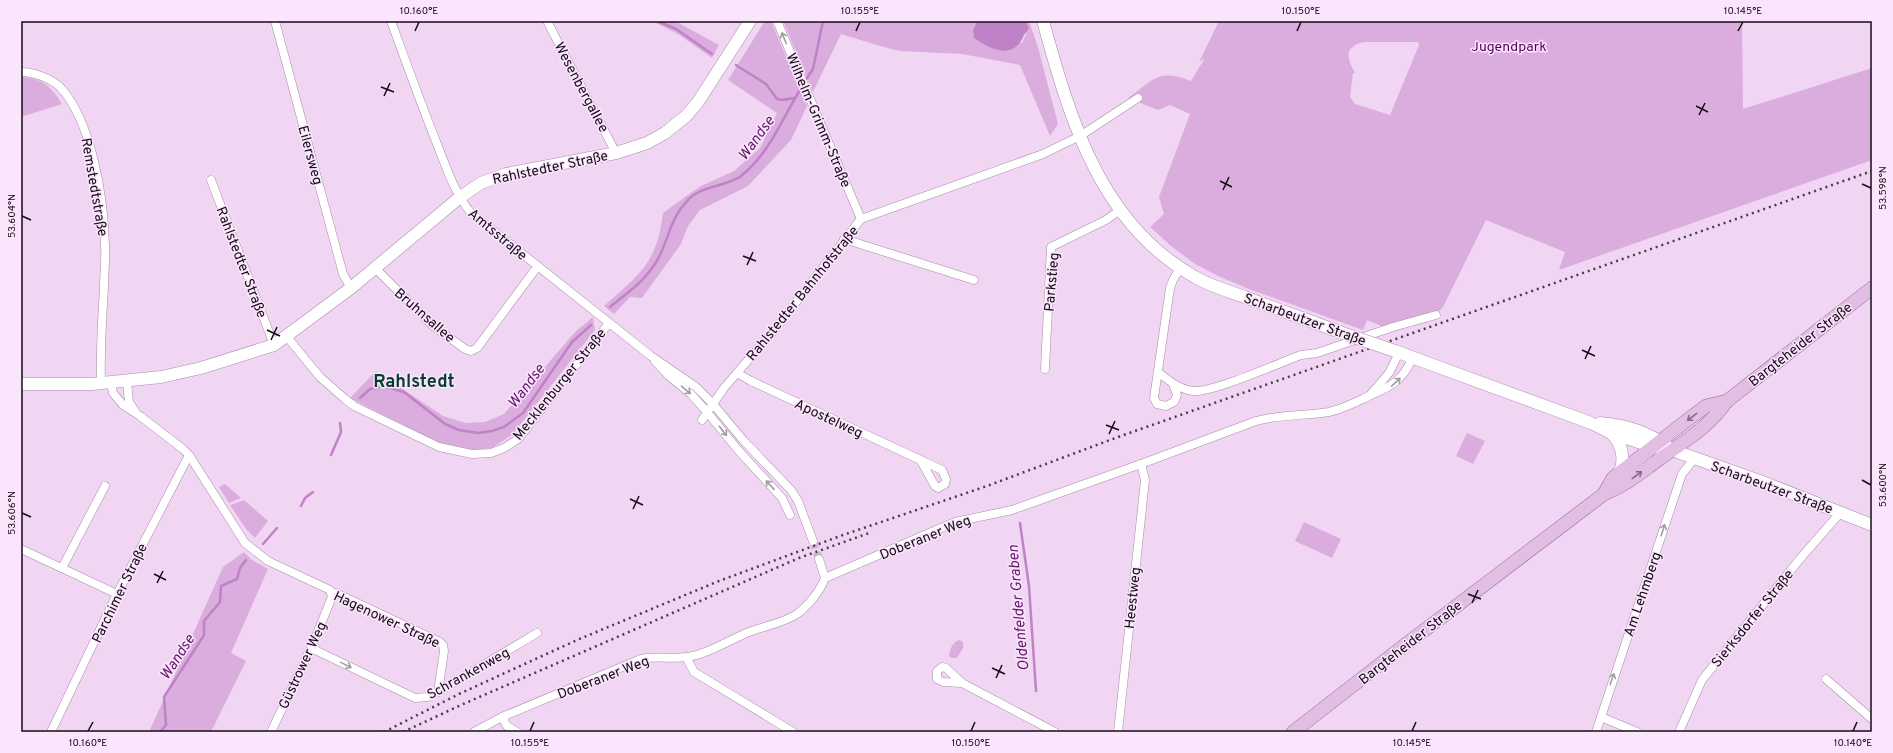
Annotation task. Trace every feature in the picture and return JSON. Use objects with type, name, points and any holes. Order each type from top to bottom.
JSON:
[{"type":"main road","name":"Rahlstedter Straße","points":[[21,384],[106,384],[161,377],[201,368],[274,345],[351,288],[459,198],[481,183],[499,176],[616,152],[652,140],[686,116],[704,93],[750,21]]},
{"type":"main road","points":[[1043,21],[1065,97],[1080,136]]},
{"type":"main road","name":"Scharbeutzer Straße","points":[[1080,136],[1100,179],[1120,210],[1155,249],[1180,268],[1209,284],[1592,422],[1609,432],[1656,444],[1694,459],[1803,497],[1872,525]]},
{"type":"main road","name":"Bargteheider Straße","points":[[1293,732],[1604,494],[1620,488],[1716,417],[1727,401],[1872,288]]},
{"type":"main road","name":"Bargteheider Straße","points":[[1604,494],[1613,478],[1706,406],[1727,401]]},
{"type":"main road","name":"Scharbeutzer Straße","points":[[1592,422],[1612,424],[1640,431],[1647,434],[1656,444]]},
{"type":"main road","points":[[1609,432],[1618,441],[1622,451],[1623,464],[1619,473]]},
{"type":"street","name":"Eilersweg","points":[[275,21],[343,274],[351,288]]},
{"type":"street","name":"Amtsstraße","points":[[391,21],[416,92],[459,198],[478,220],[650,356],[685,378],[713,404],[747,451],[768,466],[795,495],[813,541]]},
{"type":"street","name":"Wesenbergallee","points":[[547,21],[616,152]]},
{"type":"street","name":"Wilhelm-Grimm-Straße","points":[[777,21],[861,218]]},
{"type":"street","name":"Remstedtstraße","points":[[21,72],[49,79],[60,88],[67,97],[84,127],[90,148],[101,205],[105,240],[106,384]]},
{"type":"street","name":"Rahlstedter Bahnhofstraße","points":[[702,420],[737,373],[775,329],[861,218],[947,187],[1019,164],[1080,136],[1138,98]]},
{"type":"street","name":"Rahlstedter Straße","points":[[211,180],[274,345]]},
{"type":"street","name":"Parkstieg","points":[[1045,370],[1051,247],[1106,220],[1120,210]]},
{"type":"street","points":[[844,239],[974,280]]},
{"type":"street","name":"Bruhnsallee","points":[[375,268],[432,325],[465,349],[471,351],[477,348],[538,267]]},
{"type":"street","points":[[1173,384],[1176,391],[1175,400],[1166,406],[1157,404],[1154,398],[1170,288],[1180,268]]},
{"type":"street","points":[[1158,372],[1173,384],[1191,390],[1204,391],[1301,355],[1317,352],[1393,327],[1436,315]]},
{"type":"street","name":"Mecklenburger Straße","points":[[286,337],[320,378],[354,406],[439,447],[472,454],[491,453],[504,448],[518,439],[609,323]]},
{"type":"street","name":"Doberaner Weg","points":[[1370,396],[1389,373],[1397,352]]},
{"type":"street","name":"Amtsstraße","points":[[650,356],[663,370],[691,394],[738,450],[747,451]]},
{"type":"street","name":"Doberaner Weg","points":[[474,732],[502,717],[641,659],[657,656],[686,657],[794,616],[808,604],[826,578],[956,522],[1012,510],[1256,421],[1275,416],[1328,412],[1347,406],[1384,391],[1396,382],[1408,367],[1413,357]]},
{"type":"street","name":"Apostelweg","points":[[737,373],[751,382],[921,461]]},
{"type":"street","points":[[127,382],[129,402],[135,412]]},
{"type":"street","name":"Hagenower Straße","points":[[106,384],[122,405],[135,412],[183,448],[245,543],[251,549],[268,560],[330,590],[332,597]]},
{"type":"street","points":[[747,451],[782,498],[790,515]]},
{"type":"street","name":"Parchimer Straße","points":[[52,732],[117,594],[189,456]]},
{"type":"street","name":"Am Lehmberg","points":[[1596,732],[1608,691],[1682,474],[1694,459]]},
{"type":"street","name":"Heestweg","points":[[1118,732],[1145,480],[1141,464]]},
{"type":"street","points":[[62,568],[105,486]]},
{"type":"street","name":"Sierksdorfer Straße","points":[[1679,732],[1702,680],[1793,566],[1840,513]]},
{"type":"street","points":[[21,549],[117,594]]},
{"type":"street","points":[[819,559],[826,578]]},
{"type":"street","name":"Hagenower Straße","points":[[332,597],[336,592],[440,642],[443,645],[444,651],[438,692]]},
{"type":"street","name":"Güstrower Weg","points":[[271,732],[311,648],[332,597]]},
{"type":"street","name":"Schrankenweg","points":[[311,648],[415,698],[426,698],[537,633]]},
{"type":"street","points":[[686,657],[694,672],[793,732]]},
{"type":"street","points":[[1826,679],[1872,719]]},
{"type":"street","points":[[962,683],[1055,732]]},
{"type":"street","points":[[502,717],[507,726],[517,732]]},
{"type":"street","points":[[1601,717],[1637,732]]},
{"type":"green space","points":[[652,21],[675,21],[719,45],[712,58],[678,34]]},
{"type":"green space","points":[[765,21],[771,21],[807,106],[791,140],[748,186],[700,210],[688,226],[681,244],[642,298],[630,297],[614,314],[604,306],[628,285],[645,266],[656,244],[663,213],[699,187],[734,171],[760,148],[777,113],[728,80]]},
{"type":"green space","points":[[783,21],[977,21],[973,30],[1022,43],[1029,28],[1025,21],[1029,21],[1038,47],[1058,124],[1050,136],[1020,65],[962,54],[900,51],[841,34],[813,92]]},
{"type":"green space","name":"Jugendpark","points":[[1219,21],[1742,21],[1743,109],[1872,68],[1872,160],[1559,270],[1565,252],[1486,220],[1443,307],[1437,313],[1384,327],[1367,320],[1363,330],[1249,289],[1218,276],[1195,264],[1171,246],[1150,227],[1164,214],[1159,197],[1190,114],[1170,105],[1158,110],[1128,98],[1150,81],[1163,76],[1180,77],[1191,81],[1205,58],[1199,62]],"holes":[[[1364,42],[1418,42],[1419,45],[1390,115],[1355,104],[1350,97],[1353,73],[1355,73],[1350,63],[1349,54],[1353,47]]]},
{"type":"green space","points":[[21,77],[35,79],[46,84],[62,104],[21,117]]},
{"type":"green space","points":[[593,317],[595,330],[512,435],[492,448],[473,450],[456,448],[439,443],[350,398],[376,371],[443,416],[466,423],[485,422],[504,414],[576,331]]},
{"type":"green space","points":[[1467,433],[1485,441],[1473,464],[1456,456]]},
{"type":"green space","points":[[225,484],[241,498],[229,503],[219,487]]},
{"type":"green space","points":[[244,500],[268,521],[255,538],[246,529],[230,505]]},
{"type":"green space","points":[[1304,522],[1341,539],[1332,558],[1295,541]]},
{"type":"green space","points":[[244,552],[252,560],[268,569],[231,653],[246,661],[211,732],[149,732],[223,567]]},
{"type":"green space","points":[[959,640],[963,642],[963,648],[957,658],[952,658],[949,654],[953,644]]},
{"type":"shaded area","points":[[977,21],[1025,21],[1029,27],[1028,31],[1014,48],[1008,51],[1002,51],[988,46],[974,38],[973,30]]},
{"type":"waterway","points":[[657,21],[676,29],[712,54]]},
{"type":"waterway","name":"Wandse","points":[[805,81],[813,69],[823,21]]},
{"type":"waterway","points":[[736,65],[766,84],[777,99],[782,100],[794,98]]},
{"type":"waterway","name":"Wandse","points":[[610,307],[625,296],[650,271],[660,255],[678,212],[689,199],[700,191],[736,179],[761,156],[769,145],[803,85]]},
{"type":"waterway","name":"Wandse","points":[[360,398],[370,389],[383,386],[404,392],[445,424],[459,430],[478,433],[492,431],[504,427],[523,413],[572,342],[591,325]]},
{"type":"waterway","name":"Wandse","points":[[331,455],[341,432],[340,423]]},
{"type":"waterway","name":"Wandse","points":[[301,506],[305,498],[313,492]]},
{"type":"waterway","name":"Oldenfelder Graben","points":[[1020,523],[1029,586],[1036,691]]},
{"type":"waterway","name":"Wandse","points":[[263,544],[277,528]]},
{"type":"waterway","name":"Wandse","points":[[160,732],[166,725],[164,697],[204,635],[204,621],[220,602],[221,586],[237,579],[240,568],[246,560]]},
{"type":"tunnel","points":[[813,541],[819,559]]},
{"type":"railway","points":[[384,732],[459,694],[577,640],[719,581],[843,535],[987,486],[1118,437],[1872,171]]},
{"type":"railway","points":[[403,732],[461,705],[799,558],[872,532]]},
{"type":"district","name":"Rahlstedt","points":[[414,381]]}]
